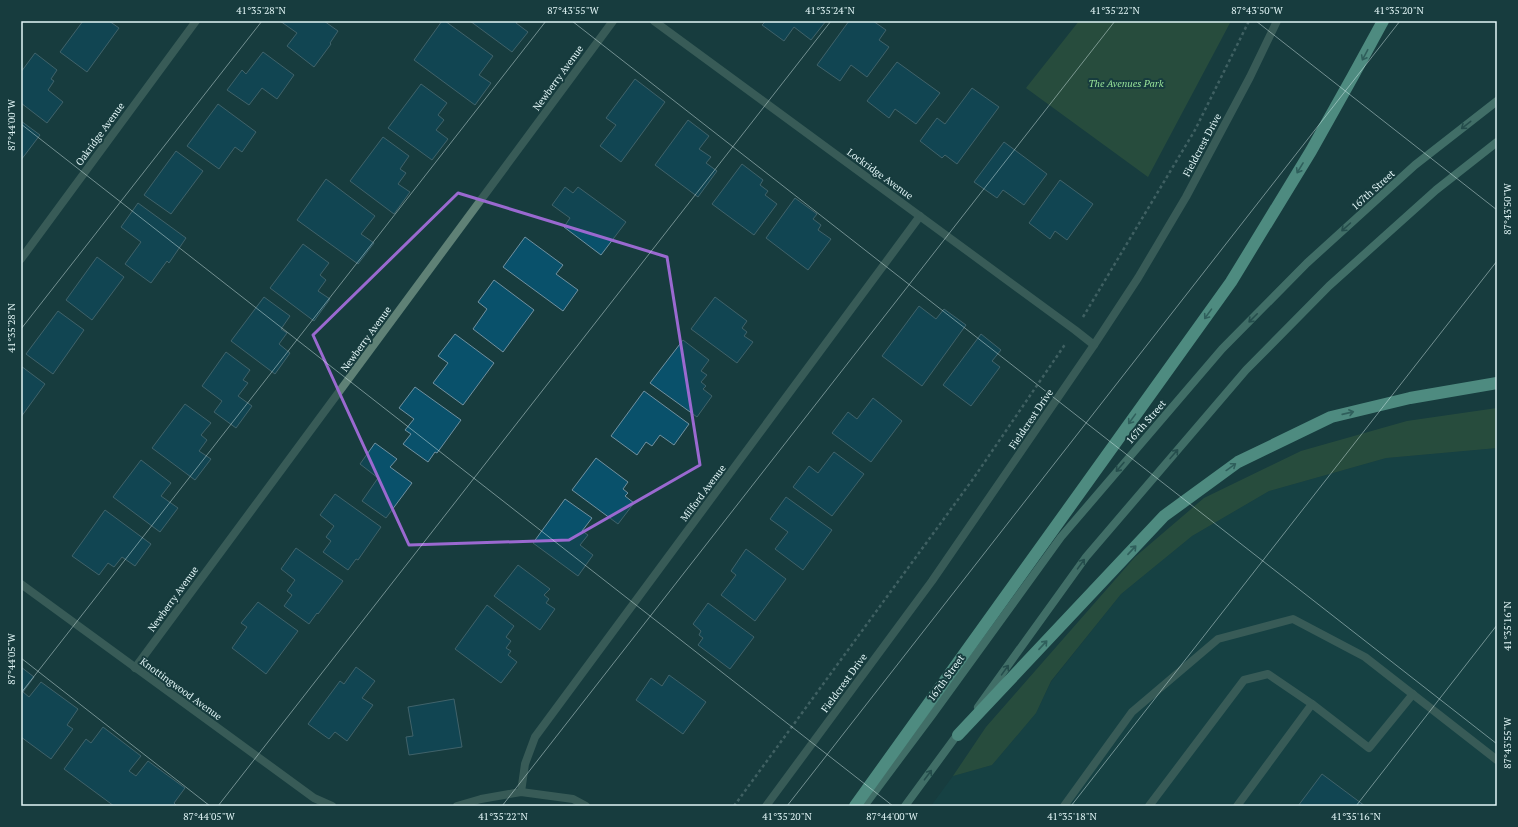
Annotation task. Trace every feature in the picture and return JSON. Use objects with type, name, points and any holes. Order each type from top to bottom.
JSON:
[{"type":"highway","points":[[854,806],[1231,282],[1311,151],[1354,76],[1383,21]]},
{"type":"highway","points":[[958,734],[1164,516],[1238,462],[1331,417],[1410,398],[1497,383]]},
{"type":"main road","name":"167th Street","points":[[864,806],[932,715],[1061,536],[1222,349],[1307,263],[1404,175],[1497,101]]},
{"type":"main road","points":[[905,806],[1086,557],[1246,370],[1335,281],[1436,190],[1497,142]]},
{"type":"street","name":"Oakridge Avenue","points":[[21,258],[196,21]]},
{"type":"street","name":"Newberry Avenue","points":[[135,668],[613,21]]},
{"type":"street","name":"Lockridge Avenue","points":[[654,21],[1094,345]]},
{"type":"street","name":"Fieldcrest Drive","points":[[766,806],[932,581],[1094,345],[1138,278],[1186,197],[1250,77],[1277,21]]},
{"type":"street","name":"Milford Avenue","points":[[521,792],[525,764],[535,737],[920,216]]},
{"type":"street","name":"Knottingwood Avenue","points":[[21,584],[314,798],[332,806]]},
{"type":"street","points":[[1064,806],[1132,712],[1218,639],[1293,619],[1365,657],[1497,760]]},
{"type":"street","points":[[1149,806],[1244,680],[1268,674],[1312,704],[1369,748],[1413,694]]},
{"type":"street","points":[[1237,806],[1312,704]]},
{"type":"street","points":[[457,806],[481,799],[521,792],[573,799],[586,806]]},
{"type":"path","points":[[734,806],[974,479],[1075,330],[1195,130],[1249,21]]},
{"type":"highlighted area","points":[[458,193],[667,257],[700,465],[569,540],[409,545],[313,335]]},
{"type":"shaded area","points":[[1497,448],[1497,806],[931,806],[953,776],[992,765],[1036,713],[1051,682],[1121,594],[1192,536],[1269,491],[1386,458]]},
{"type":"green space","name":"The Avenues Park","points":[[1079,21],[1231,21],[1148,177],[1026,88]]},
{"type":"green space","points":[[1497,408],[1497,448],[1386,458],[1269,491],[1192,536],[1121,594],[1051,681],[1036,713],[992,765],[953,776],[986,727],[1135,557],[1204,498],[1301,451],[1407,421]]},
{"type":"building","points":[[83,21],[109,21],[119,28],[87,72],[60,52]]},
{"type":"building","points":[[280,21],[324,21],[338,31],[330,43],[331,44],[314,67],[287,46],[297,33]]},
{"type":"building","points":[[442,21],[445,21],[493,56],[479,75],[491,83],[475,105],[414,60]]},
{"type":"building","points":[[470,21],[517,21],[516,23],[528,32],[512,52]]},
{"type":"building","points":[[766,21],[826,21],[811,40],[794,27],[784,41],[762,25]]},
{"type":"building","points":[[849,21],[873,21],[886,30],[879,40],[889,47],[867,77],[851,65],[840,81],[817,65]]},
{"type":"building","points":[[263,52],[294,75],[277,99],[262,88],[249,105],[227,90],[242,70],[246,74]]},
{"type":"building","points":[[35,53],[57,70],[51,79],[54,81],[48,90],[63,102],[47,123],[21,103],[21,72]]},
{"type":"building","points":[[897,62],[940,93],[916,124],[895,109],[889,118],[867,101]]},
{"type":"building","points":[[635,79],[665,102],[621,162],[600,146],[616,125],[606,118]]},
{"type":"building","points":[[421,84],[447,103],[438,115],[444,120],[436,130],[448,139],[432,160],[388,128]]},
{"type":"building","points":[[972,88],[999,107],[957,164],[945,155],[942,158],[920,141],[937,118],[945,124]]},
{"type":"building","points":[[218,104],[256,132],[242,152],[235,147],[219,169],[187,146]]},
{"type":"building","points":[[688,120],[709,136],[699,149],[711,157],[706,163],[717,171],[698,197],[655,165]]},
{"type":"building","points":[[21,121],[40,135],[21,160]]},
{"type":"building","points":[[383,137],[409,156],[400,169],[406,173],[398,184],[410,192],[394,214],[350,181]]},
{"type":"building","points":[[1004,142],[1047,174],[1024,205],[1003,190],[997,198],[974,182]]},
{"type":"building","points":[[176,151],[203,171],[171,214],[144,195]]},
{"type":"building","points":[[742,164],[763,180],[760,185],[768,191],[765,195],[777,204],[754,235],[712,204]]},
{"type":"building","points":[[326,179],[375,216],[361,234],[374,243],[358,264],[297,220]]},
{"type":"building","points":[[1060,180],[1093,204],[1067,240],[1055,231],[1050,239],[1029,223]]},
{"type":"building","points":[[565,187],[573,193],[578,187],[626,222],[601,255],[564,227],[570,218],[552,205]]},
{"type":"building","points":[[795,198],[817,214],[813,219],[821,225],[818,230],[831,239],[808,270],[766,238]]},
{"type":"building","points":[[138,203],[186,238],[169,263],[167,261],[151,283],[125,264],[141,242],[121,227]]},
{"type":"building","points":[[525,237],[563,265],[556,274],[578,290],[563,311],[503,267]]},
{"type":"building","points":[[303,244],[329,263],[320,275],[326,280],[318,291],[330,299],[314,321],[270,288]]},
{"type":"building","points":[[97,257],[124,277],[92,320],[66,300]]},
{"type":"building","points":[[494,280],[534,310],[503,352],[473,329],[487,309],[478,302]]},
{"type":"building","points":[[264,297],[290,316],[281,329],[287,333],[279,344],[290,353],[275,374],[231,341]]},
{"type":"building","points":[[715,297],[747,321],[742,328],[747,332],[744,336],[753,342],[737,363],[691,329]]},
{"type":"building","points":[[919,306],[936,319],[944,309],[966,325],[922,386],[882,356]]},
{"type":"building","points":[[58,311],[84,330],[53,374],[26,354]]},
{"type":"building","points":[[455,334],[494,363],[463,405],[433,383],[448,363],[438,356]]},
{"type":"building","points":[[981,334],[1001,350],[992,361],[1000,367],[971,406],[943,385]]},
{"type":"building","points":[[683,340],[709,360],[701,371],[707,375],[701,382],[706,386],[703,389],[712,396],[697,417],[650,383]]},
{"type":"building","points":[[226,352],[250,370],[243,380],[248,383],[238,396],[252,406],[236,428],[214,412],[222,401],[202,386]]},
{"type":"building","points":[[21,366],[45,384],[21,417]]},
{"type":"building","points":[[415,387],[461,420],[437,453],[435,452],[428,462],[403,444],[411,434],[405,430],[414,419],[399,408]]},
{"type":"building","points":[[644,391],[689,424],[674,445],[660,435],[652,446],[646,442],[637,455],[611,436]]},
{"type":"building","points":[[873,398],[902,421],[871,462],[832,433],[848,412],[857,419]]},
{"type":"building","points":[[185,404],[211,423],[201,435],[207,440],[199,451],[211,459],[195,480],[152,448]]},
{"type":"building","points":[[375,443],[397,459],[390,467],[412,483],[386,518],[362,501],[378,478],[360,464]]},
{"type":"building","points":[[834,452],[864,474],[832,516],[793,487],[809,466],[818,473]]},
{"type":"building","points":[[596,458],[628,482],[623,489],[628,493],[625,496],[634,503],[618,524],[572,490]]},
{"type":"building","points":[[141,460],[171,483],[161,496],[178,508],[160,532],[113,497]]},
{"type":"building","points":[[335,494],[381,527],[358,560],[356,559],[348,570],[323,552],[331,541],[326,537],[334,526],[320,515]]},
{"type":"building","points":[[786,497],[832,530],[803,570],[775,549],[788,532],[770,519]]},
{"type":"building","points":[[565,499],[592,518],[582,531],[588,535],[580,545],[593,555],[578,576],[533,543]]},
{"type":"building","points":[[105,510],[151,544],[135,566],[122,557],[114,567],[108,563],[99,575],[72,556]]},
{"type":"building","points":[[296,548],[343,581],[309,624],[284,606],[292,595],[287,591],[295,580],[281,569]]},
{"type":"building","points":[[746,549],[786,579],[755,621],[721,595],[736,575],[731,571]]},
{"type":"building","points":[[518,565],[550,589],[544,595],[549,599],[546,603],[555,609],[540,630],[494,596]]},
{"type":"building","points":[[258,602],[298,631],[266,674],[232,648],[247,627],[241,623]]},
{"type":"building","points":[[708,603],[754,637],[730,669],[698,645],[703,638],[699,635],[701,631],[693,624]]},
{"type":"building","points":[[487,605],[514,626],[506,637],[511,641],[506,648],[511,651],[508,655],[517,662],[501,683],[455,649]]},
{"type":"building","points":[[21,667],[34,677],[23,692],[29,697],[41,682],[78,709],[67,725],[73,729],[51,759],[21,737]]},
{"type":"building","points":[[356,667],[375,681],[362,698],[373,705],[347,741],[335,732],[329,739],[308,724],[340,681],[344,684]]},
{"type":"building","points":[[669,675],[706,702],[683,734],[636,700],[651,678],[662,686]]},
{"type":"building","points":[[454,699],[462,747],[409,755],[406,737],[413,736],[408,707]]},
{"type":"building","points":[[103,727],[141,756],[129,771],[136,776],[148,761],[185,788],[174,803],[177,806],[114,806],[64,769],[86,739],[91,743]]},
{"type":"building","points":[[1322,774],[1365,806],[1298,806]]}]
